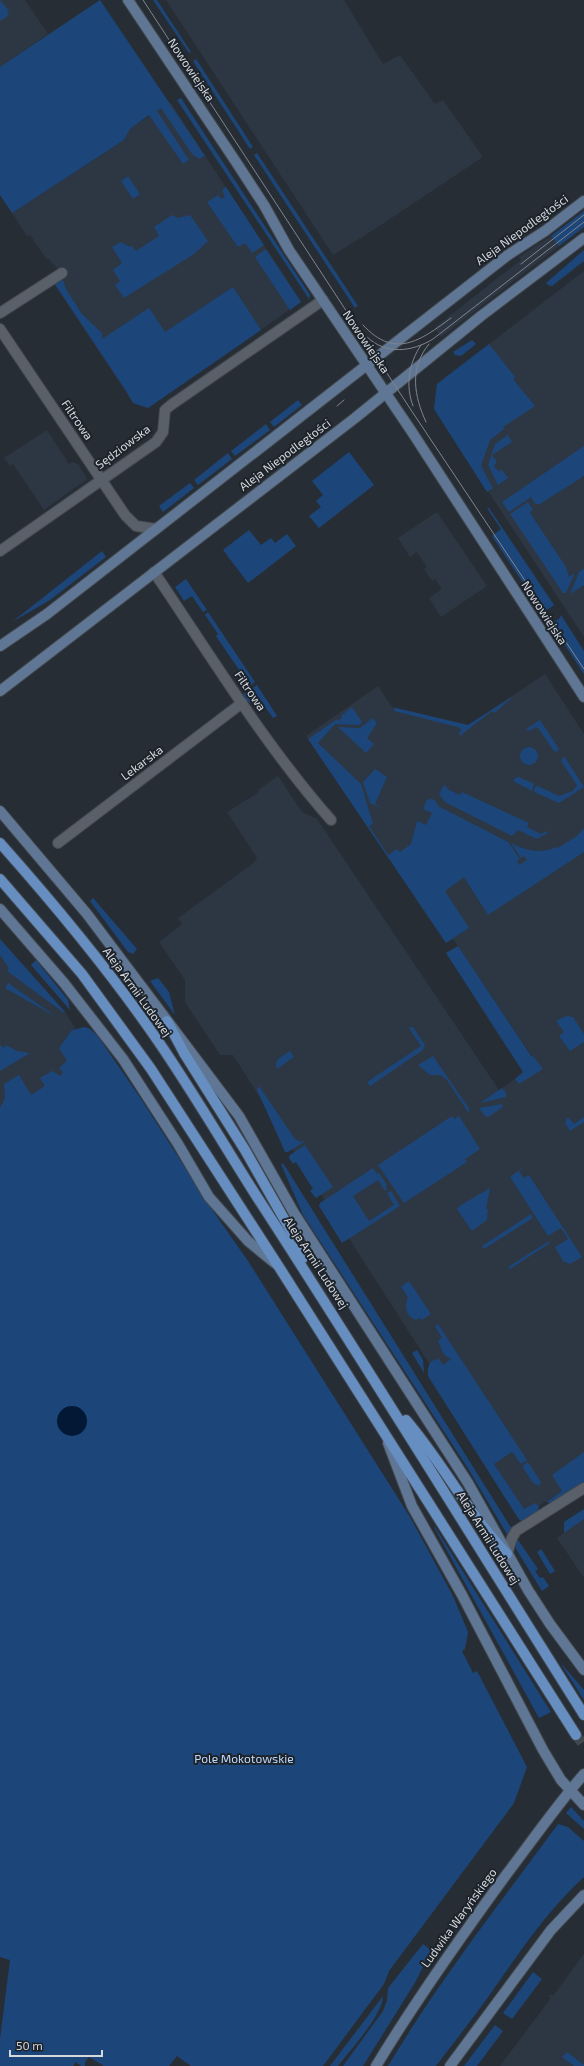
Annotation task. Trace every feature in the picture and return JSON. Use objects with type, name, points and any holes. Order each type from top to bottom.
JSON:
[{"type":"main road","name":"Nowowiejska","points":[[128,0],[240,168],[287,246],[584,697]]},
{"type":"main road","name":"Aleja Niepodległości","points":[[0,646],[46,614],[508,255],[545,231],[584,201]]},
{"type":"main road","name":"Aleja Niepodległości","points":[[0,691],[312,451],[518,287],[584,238]]},
{"type":"main road","points":[[0,811],[83,908],[239,1116],[298,1220],[468,1483],[507,1554],[550,1624],[584,1670]]},
{"type":"main road","name":"Aleja Armii Ludowej","points":[[0,843],[87,945],[153,1034],[386,1397],[584,1715]]},
{"type":"main road","points":[[0,879],[82,974],[151,1069],[279,1267],[576,1735]]},
{"type":"main road","points":[[0,909],[69,989],[123,1059],[178,1144],[209,1197],[248,1241],[279,1267]]},
{"type":"main road","points":[[167,1021],[184,1053],[236,1135],[291,1231],[311,1279]]},
{"type":"main road","points":[[386,1397],[417,1433],[480,1522],[507,1554]]},
{"type":"main road","points":[[384,1434],[412,1506],[462,1595],[542,1750],[553,1768],[584,1805]]},
{"type":"main road","name":"Ludwika Waryńskiego","points":[[376,2066],[427,1985],[570,1790],[584,1774]]},
{"type":"main road","points":[[450,2066],[551,1930],[584,1895]]},
{"type":"street","points":[[0,313],[62,273]]},
{"type":"street","name":"Sędziowska","points":[[0,551],[156,442],[163,432],[165,410],[171,405],[323,300]]},
{"type":"street","name":"Filtrowa","points":[[0,329],[132,523],[140,527],[156,529]]},
{"type":"street","name":"Filtrowa","points":[[154,572],[242,703],[304,790],[331,820]]},
{"type":"street","name":"Lekarska","points":[[58,843],[242,703]]},
{"type":"street","points":[[507,1554],[516,1531],[584,1488]]},
{"type":"shaded area","points":[[0,0],[25,0],[48,34],[0,67]]},
{"type":"shaded area","points":[[166,0],[344,0],[383,64],[400,55],[435,104],[443,100],[483,157],[375,229],[333,255]]},
{"type":"shaded area","points":[[170,102],[301,302],[148,408],[133,402],[54,283],[64,276],[49,259],[47,260],[30,235],[27,236],[12,213],[124,140],[130,129]]},
{"type":"shaded area","points":[[551,236],[559,246],[441,337],[434,328],[521,260],[519,257]]},
{"type":"shaded area","points":[[584,271],[584,637],[434,409],[437,384]]},
{"type":"shaded area","points":[[47,430],[69,464],[72,462],[78,464],[87,479],[44,510],[13,464],[10,466],[4,458]]},
{"type":"shaded area","points":[[437,512],[487,586],[441,617],[429,598],[442,589],[435,579],[432,581],[424,569],[427,567],[417,552],[410,557],[398,538]]},
{"type":"shaded area","points":[[545,674],[584,734],[584,1477],[526,1514],[233,1055],[220,1055],[185,1002],[185,980],[159,942],[182,924],[178,918],[252,864],[257,858],[227,812],[259,792],[258,790],[278,776],[302,812],[317,819],[499,1090],[511,1082],[536,1062],[453,939],[446,943],[306,736],[378,686],[392,707],[468,725]]},
{"type":"shaded area","points":[[0,939],[65,1012],[75,1028],[72,1030],[97,1107],[0,1224]]},
{"type":"shaded area","points":[[72,1406],[78,1407],[86,1415],[86,1427],[78,1435],[72,1436],[66,1435],[58,1427],[57,1421],[58,1415],[66,1407]]},
{"type":"shaded area","points":[[584,1518],[584,1578],[557,1538]]},
{"type":"shaded area","points":[[584,1954],[584,2066],[500,2066],[551,1998],[548,1996],[553,1996]]},
{"type":"green space","points":[[0,0],[9,11],[7,12],[9,15],[0,21]]},
{"type":"green space","points":[[100,0],[205,156],[199,159],[192,154],[161,108],[157,111],[189,160],[183,164],[149,115],[130,129],[124,140],[12,213],[0,195],[0,67]]},
{"type":"green space","points":[[153,0],[157,0],[191,52],[189,53]]},
{"type":"green space","points":[[196,59],[253,147],[250,149],[193,61]]},
{"type":"green space","points":[[181,98],[310,295],[309,299],[177,100]]},
{"type":"green space","points":[[257,153],[358,306],[355,308],[254,155]]},
{"type":"green space","points":[[128,176],[140,194],[133,199],[121,181]]},
{"type":"green space","points":[[226,187],[264,245],[252,253],[245,243],[238,247],[207,202],[218,195],[221,199],[225,197],[222,190]]},
{"type":"green space","points":[[584,211],[584,227],[559,246],[551,236]]},
{"type":"green space","points":[[172,215],[178,218],[190,215],[208,241],[194,254],[124,298],[115,285],[120,281],[113,270],[122,263],[112,247],[121,242],[130,247],[132,246],[136,251],[159,236],[154,227]]},
{"type":"green space","points":[[266,249],[301,302],[290,310],[255,257]]},
{"type":"green space","points":[[584,250],[584,261],[552,286],[546,283]]},
{"type":"green space","points":[[62,278],[67,291],[82,314],[102,333],[102,339],[149,308],[165,332],[233,287],[261,330],[148,408],[133,403],[54,283]]},
{"type":"green space","points":[[472,340],[476,344],[461,356],[455,355],[453,352]]},
{"type":"green space","points":[[489,344],[515,377],[513,379],[535,406],[503,427],[504,429],[490,440],[481,466],[493,488],[487,492],[434,409],[437,384]]},
{"type":"green space","points":[[298,400],[302,405],[274,427],[270,422]]},
{"type":"green space","points":[[266,424],[270,430],[235,456],[231,451]]},
{"type":"green space","points":[[508,435],[512,442],[492,455],[497,462],[494,466],[498,471],[502,470],[508,478],[498,485],[488,465],[495,444]]},
{"type":"green space","points":[[584,446],[584,475],[581,478],[540,504],[535,504],[531,497],[509,512],[502,502]]},
{"type":"green space","points":[[349,452],[374,485],[319,528],[309,516],[321,507],[316,501],[323,495],[312,481]]},
{"type":"green space","points":[[228,453],[232,459],[198,485],[194,480]]},
{"type":"green space","points":[[190,483],[194,488],[163,512],[159,506]]},
{"type":"green space","points":[[528,502],[533,510],[530,512],[566,567],[569,577],[575,573],[566,593],[563,593],[510,514]]},
{"type":"green space","points":[[487,508],[489,508],[554,605],[543,613],[492,536],[501,529]]},
{"type":"green space","points":[[249,530],[261,545],[271,538],[275,543],[287,534],[296,546],[248,583],[223,550]]},
{"type":"green space","points":[[102,551],[106,557],[50,600],[12,622]]},
{"type":"green space","points":[[584,569],[584,585],[570,594],[579,572]]},
{"type":"green space","points":[[186,579],[207,610],[203,612],[192,596],[184,601],[175,587]]},
{"type":"green space","points":[[208,612],[255,682],[250,686],[216,636],[218,634],[205,615]]},
{"type":"green space","points":[[561,615],[584,651],[584,674],[551,624],[560,618]]},
{"type":"green space","points":[[257,685],[277,716],[273,718],[258,697],[249,703],[243,694]]},
{"type":"green space","points":[[510,698],[511,699],[494,713],[492,711],[461,735],[459,735],[461,728],[394,711],[395,708],[392,707],[468,725]]},
{"type":"green space","points":[[352,707],[362,722],[359,725],[335,724],[318,743],[361,784],[373,824],[369,826],[388,855],[397,849],[400,852],[411,844],[417,821],[426,825],[432,813],[423,809],[427,800],[430,799],[435,800],[438,806],[508,842],[520,859],[517,861],[519,865],[527,860],[524,856],[521,858],[511,843],[533,851],[558,848],[577,836],[584,828],[584,852],[488,915],[464,877],[445,891],[469,928],[446,943],[308,739],[337,719],[338,721],[342,718],[341,716]]},
{"type":"green space","points":[[373,718],[377,723],[367,738],[374,744],[366,753],[338,727],[360,728]]},
{"type":"green space","points":[[540,720],[559,749],[557,752],[554,751],[539,729],[535,727],[530,731],[526,729]]},
{"type":"green space","points":[[529,747],[535,750],[538,756],[535,762],[529,765],[523,762],[520,756],[523,750]]},
{"type":"green space","points":[[564,756],[584,787],[559,803],[534,792],[535,787],[538,786],[559,796],[573,791],[577,785],[561,761]]},
{"type":"green space","points":[[375,769],[387,777],[375,804],[383,809],[370,803],[363,782]]},
{"type":"green space","points":[[519,777],[534,784],[532,791],[513,781],[515,778]]},
{"type":"green space","points":[[444,785],[447,789],[460,795],[462,792],[529,823],[527,827],[541,834],[546,831],[548,833],[537,839],[518,830],[512,836],[445,802],[439,794]]},
{"type":"green space","points":[[93,898],[137,949],[133,954],[128,952],[90,901]]},
{"type":"green space","points":[[0,939],[65,1012],[64,1013],[7,971],[9,968],[0,955]]},
{"type":"green space","points":[[458,946],[532,1057],[533,1056],[543,1069],[519,1084],[515,1079],[523,1072],[446,953]]},
{"type":"green space","points":[[36,960],[68,1000],[70,1010],[31,965]]},
{"type":"green space","points":[[158,978],[169,992],[175,1015],[150,981]]},
{"type":"green space","points":[[8,983],[58,1018],[5,988]]},
{"type":"green space","points":[[566,1016],[573,1017],[584,1034],[584,1042],[570,1051],[559,1036],[564,1032],[556,1021]]},
{"type":"green space","name":"Pole Mokotowskie","points":[[85,1027],[97,1035],[141,1099],[213,1211],[248,1261],[410,1517],[453,1596],[468,1632],[465,1649],[462,1651],[473,1673],[477,1671],[527,1767],[514,1803],[389,1971],[384,1984],[323,2066],[191,2066],[177,2056],[169,2066],[104,2066],[89,2057],[85,2062],[85,2066],[81,2066],[76,2062],[73,2066],[0,2066],[0,2039],[10,1960],[0,1957],[0,1108],[5,1098],[4,1084],[19,1075],[31,1095],[45,1086],[40,1078],[52,1071],[61,1076],[63,1072],[59,1068],[67,1061],[59,1048],[72,1030]]},
{"type":"green space","points":[[413,1027],[425,1045],[423,1050],[370,1086],[367,1082],[421,1046],[409,1028]]},
{"type":"green space","points":[[0,1045],[4,1048],[6,1045],[17,1051],[30,1053],[0,1071]]},
{"type":"green space","points":[[290,1051],[294,1057],[277,1069],[276,1064],[278,1059]]},
{"type":"green space","points":[[433,1056],[470,1110],[468,1112],[447,1080],[440,1075],[430,1075],[418,1065]]},
{"type":"green space","points":[[259,1086],[295,1139],[301,1142],[306,1141],[288,1152],[285,1152],[257,1090]]},
{"type":"green space","points":[[502,1088],[506,1093],[506,1097],[480,1103]]},
{"type":"green space","points":[[502,1104],[503,1107],[488,1117],[485,1116],[479,1108]]},
{"type":"green space","points":[[452,1116],[454,1119],[459,1116],[480,1149],[465,1159],[467,1162],[404,1203],[378,1165]]},
{"type":"green space","points":[[584,1117],[584,1122],[570,1131],[565,1123],[567,1118],[569,1118],[574,1124]]},
{"type":"green space","points":[[305,1145],[333,1187],[316,1198],[310,1191],[313,1189],[296,1162],[293,1164],[289,1158],[290,1155]]},
{"type":"green space","points":[[283,1163],[512,1529],[508,1536],[469,1470],[303,1215],[281,1164]]},
{"type":"green space","points":[[524,1167],[519,1172],[524,1178],[529,1175],[582,1257],[570,1264],[563,1261],[555,1247],[568,1239],[561,1228],[548,1236],[510,1177]]},
{"type":"green space","points":[[373,1168],[377,1174],[379,1173],[387,1185],[387,1189],[385,1191],[378,1180],[353,1196],[369,1221],[394,1205],[387,1193],[391,1191],[400,1206],[342,1243],[319,1206],[320,1203]]},
{"type":"green space","points":[[490,1188],[486,1209],[488,1209],[487,1220],[472,1231],[457,1209],[461,1205]]},
{"type":"green space","points":[[531,1214],[533,1218],[484,1249],[482,1246]]},
{"type":"green space","points":[[549,1241],[550,1243],[510,1269],[508,1267]]},
{"type":"green space","points":[[409,1281],[431,1314],[422,1320],[420,1318],[416,1320],[413,1319],[407,1311],[406,1304],[408,1297],[401,1287]]},
{"type":"green space","points":[[438,1324],[527,1460],[521,1464],[512,1452],[494,1464],[524,1509],[535,1503],[539,1506],[538,1511],[522,1522],[428,1376],[429,1364],[431,1362],[439,1359],[443,1365],[451,1359],[445,1355],[438,1341],[442,1338],[435,1326]]},
{"type":"green space","points":[[417,1350],[423,1360],[424,1373],[412,1353]]},
{"type":"green space","points":[[584,1452],[584,1482],[551,1503],[546,1502],[562,1491],[552,1475]]},
{"type":"green space","points":[[528,1462],[541,1482],[539,1486],[533,1483],[522,1466]]},
{"type":"green space","points":[[584,1509],[584,1519],[564,1533],[564,1522]]},
{"type":"green space","points":[[435,1527],[551,1712],[539,1718]]},
{"type":"green space","points":[[516,1537],[538,1569],[535,1571],[540,1578],[543,1577],[549,1586],[542,1591],[516,1549]]},
{"type":"green space","points":[[541,1549],[555,1571],[550,1574],[537,1552]]},
{"type":"green space","points":[[561,1663],[584,1690],[584,1700],[563,1667]]},
{"type":"green space","points":[[571,1807],[584,1821],[584,1829],[566,1813]]},
{"type":"green space","points":[[558,1824],[568,1827],[584,1841],[584,1877],[558,1903],[535,1931],[436,2066],[388,2066],[449,1973]]},
{"type":"green space","points":[[423,1944],[431,1950],[416,1981],[363,2066],[343,2066],[383,2011],[387,2000],[388,1988]]},
{"type":"green space","points":[[533,1972],[542,1979],[512,2019],[503,2013]]},
{"type":"green space","points":[[383,1996],[382,2004],[378,2013],[365,2032],[338,2066],[330,2066]]},
{"type":"green space","points":[[495,2025],[503,2031],[477,2066],[464,2066]]},
{"type":"green space","points":[[567,2052],[584,2066],[574,2066],[562,2057]]},
{"type":"tunnel","points":[[576,1735],[584,1746]]},
{"type":"tram line","points":[[143,0],[413,413],[584,669]]},
{"type":"tram line","points":[[521,264],[584,215]]},
{"type":"tram line","points":[[367,337],[382,347],[399,350],[416,347],[433,339],[584,222]]},
{"type":"tram line","points":[[363,325],[375,336],[386,342],[397,344],[408,343],[418,339],[451,318]]},
{"type":"tram line","points":[[426,422],[416,392],[416,372],[418,363],[429,344]]},
{"type":"tram line","points":[[413,406],[409,390],[410,374],[414,359],[421,345]]},
{"type":"tram line","points":[[337,406],[344,400]]}]
